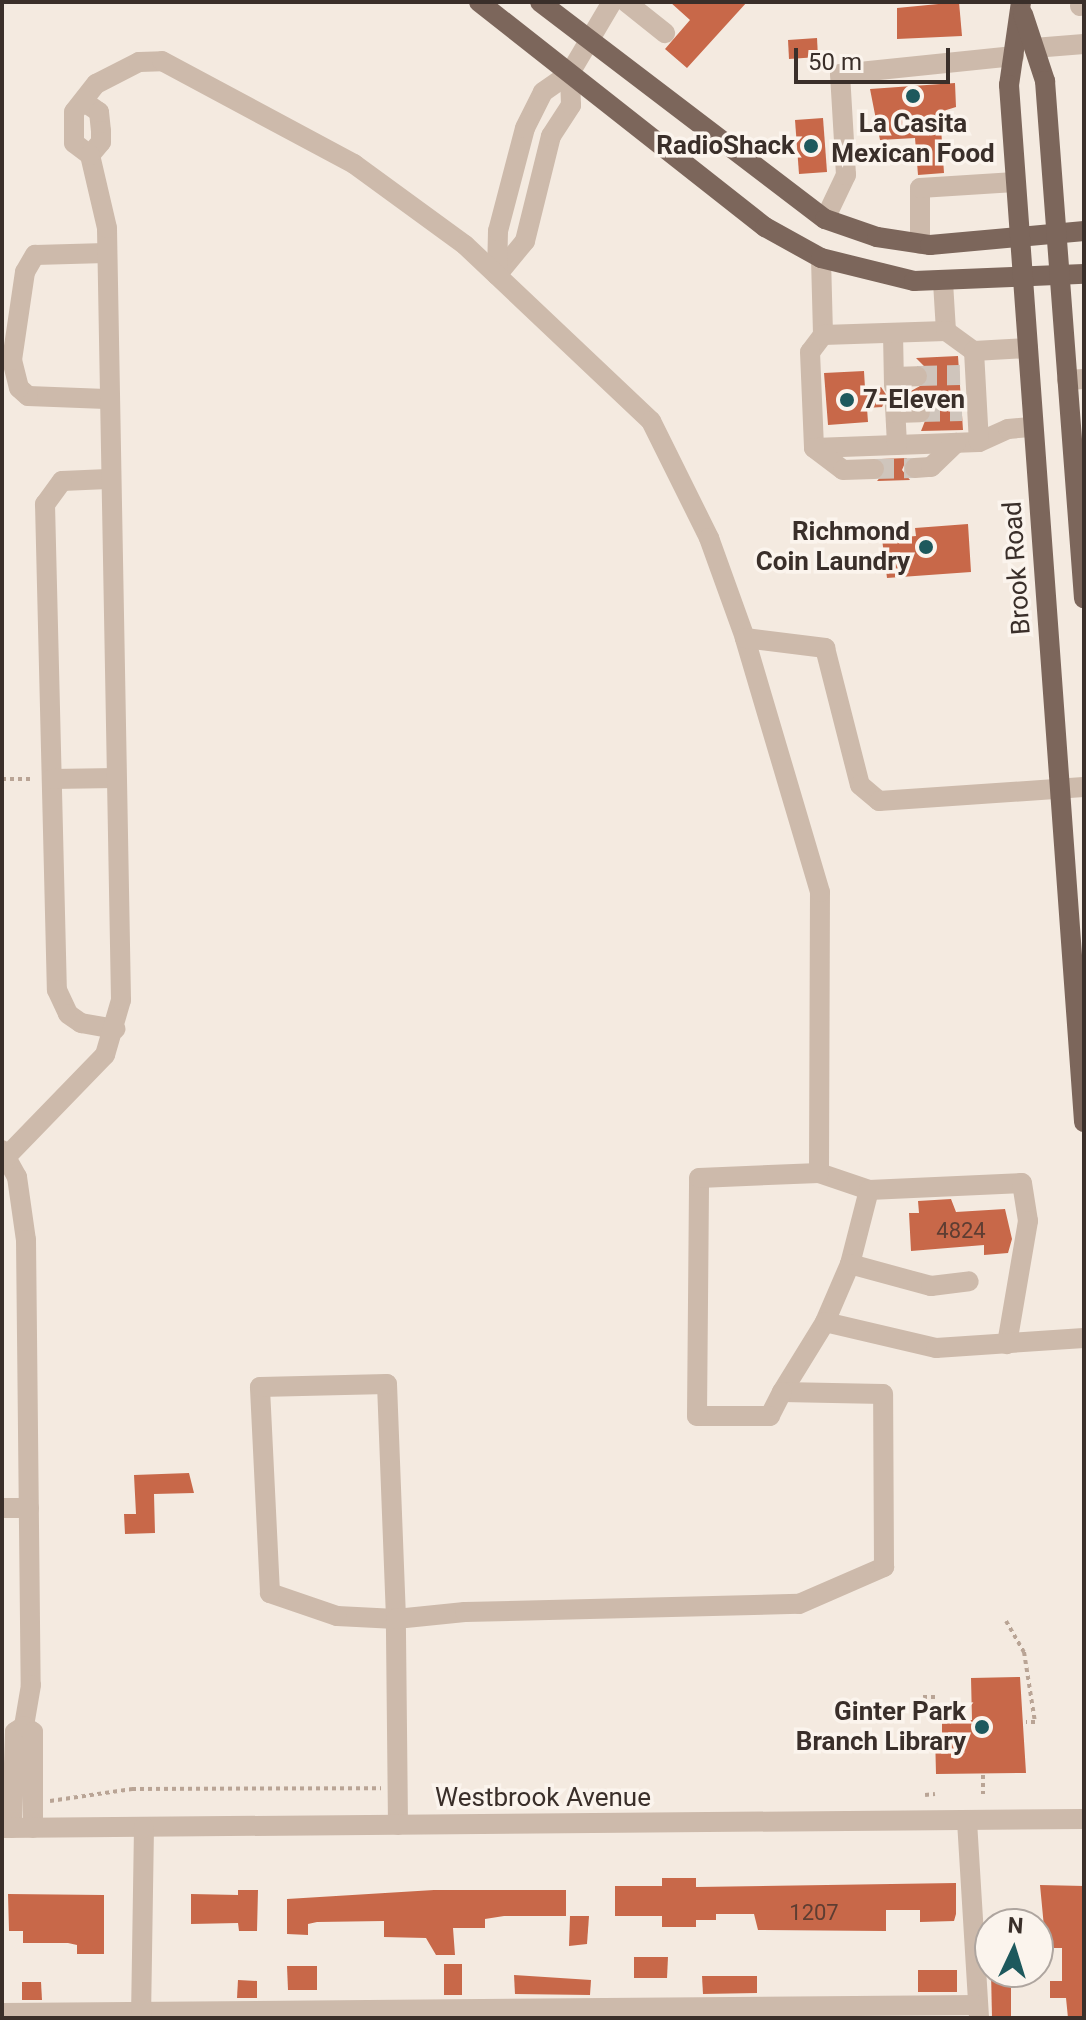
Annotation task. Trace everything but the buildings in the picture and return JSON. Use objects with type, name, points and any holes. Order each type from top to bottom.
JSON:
[{"type":"main road","points":[[479,2],[765,227],[821,258],[891,279],[943,282],[1084,274]]},
{"type":"main road","points":[[540,2],[825,219],[920,244],[1019,239],[1084,231]]},
{"type":"main road","name":"Brook Road","points":[[1022,6],[1045,81],[1059,277],[1075,379],[1084,599]]},
{"type":"main road","name":"Brook Road","points":[[1022,6],[1009,85],[1060,788],[1080,1007],[1084,1122]]},
{"type":"street","points":[[497,275],[498,231],[525,128],[543,92],[570,73],[612,2]]},
{"type":"street","points":[[626,2],[665,33]]},
{"type":"street","points":[[1034,48],[1084,44]]},
{"type":"street","points":[[825,219],[846,175],[840,74],[1014,56]]},
{"type":"street","points":[[16,1828],[15,1732],[24,1726],[31,1685],[25,1230],[5,1153],[93,1069],[115,1029],[122,983],[106,399],[107,228],[90,155],[74,143],[74,112],[86,103],[96,84],[114,72],[162,61],[354,164],[497,275],[651,421],[709,538],[745,638],[820,892],[819,1173]]},
{"type":"street","points":[[497,275],[525,241],[551,136],[571,105],[570,73]]},
{"type":"street","points":[[920,244],[920,188],[1015,182]]},
{"type":"street","points":[[106,253],[35,255],[25,272],[12,360],[19,388],[28,396],[106,399]]},
{"type":"street","points":[[814,448],[810,352],[823,335],[821,258]]},
{"type":"street","points":[[943,282],[946,331]]},
{"type":"street","points":[[823,335],[946,331],[974,351],[1028,348]]},
{"type":"street","points":[[893,333],[897,445]]},
{"type":"street","points":[[974,351],[967,374],[970,411],[979,442]]},
{"type":"street","points":[[895,396],[917,376]]},
{"type":"street","points":[[895,396],[920,412]]},
{"type":"street","points":[[814,448],[979,442],[1008,429],[1033,427]]},
{"type":"street","points":[[915,468],[931,467],[956,443]]},
{"type":"street","points":[[814,448],[843,470],[874,469]]},
{"type":"street","points":[[108,479],[62,481],[45,504],[57,990],[68,1014],[81,1023],[115,1029]]},
{"type":"street","points":[[745,638],[825,648],[860,785],[879,801],[1084,787]]},
{"type":"street","points":[[52,779],[116,778]]},
{"type":"street","points":[[869,1190],[850,1264],[825,1322],[770,1416],[697,1416],[699,1178],[819,1173],[869,1190],[1022,1183],[1028,1221],[1007,1344]]},
{"type":"street","points":[[850,1264],[931,1286],[969,1281]]},
{"type":"street","points":[[825,1322],[907,1345],[1007,1344],[1084,1338]]},
{"type":"street","points":[[398,1825],[396,1619],[387,1384],[260,1387],[270,1593],[337,1616],[396,1619],[465,1612],[799,1604],[884,1567],[883,1394],[782,1392]]},
{"type":"street","points":[[2,1508],[29,1508]]},
{"type":"street","name":"Westbrook Avenue","points":[[16,1828],[1084,1819]]},
{"type":"street","points":[[2,2013],[978,2012],[967,1821]]},
{"type":"street","points":[[141,2015],[144,1827]]},
{"type":"path","points":[[2,779],[52,779]]},
{"type":"path","points":[[1006,1621],[1024,1652],[1035,1722],[1026,1722]]},
{"type":"path","points":[[923,1697],[937,1697]]},
{"type":"path","points":[[983,1775],[983,1794]]},
{"type":"path","points":[[48,1802],[132,1789],[378,1788]]},
{"type":"path","points":[[925,1795],[935,1794]]},
{"type":"tunnel","points":[[917,376],[960,375]]},
{"type":"tunnel","points":[[920,412],[962,411]]},
{"type":"tunnel","points":[[874,469],[915,468]]},
{"type":"place","name":"La Casita Mexican Food","points":[[913,96]]},
{"type":"place","name":"RadioShack","points":[[811,146]]},
{"type":"place","name":"7-Eleven","points":[[847,400]]},
{"type":"place","name":"Richmond Coin Laundry","points":[[926,547]]},
{"type":"place","name":"Ginter Park Branch Library","points":[[982,1727]]}]
